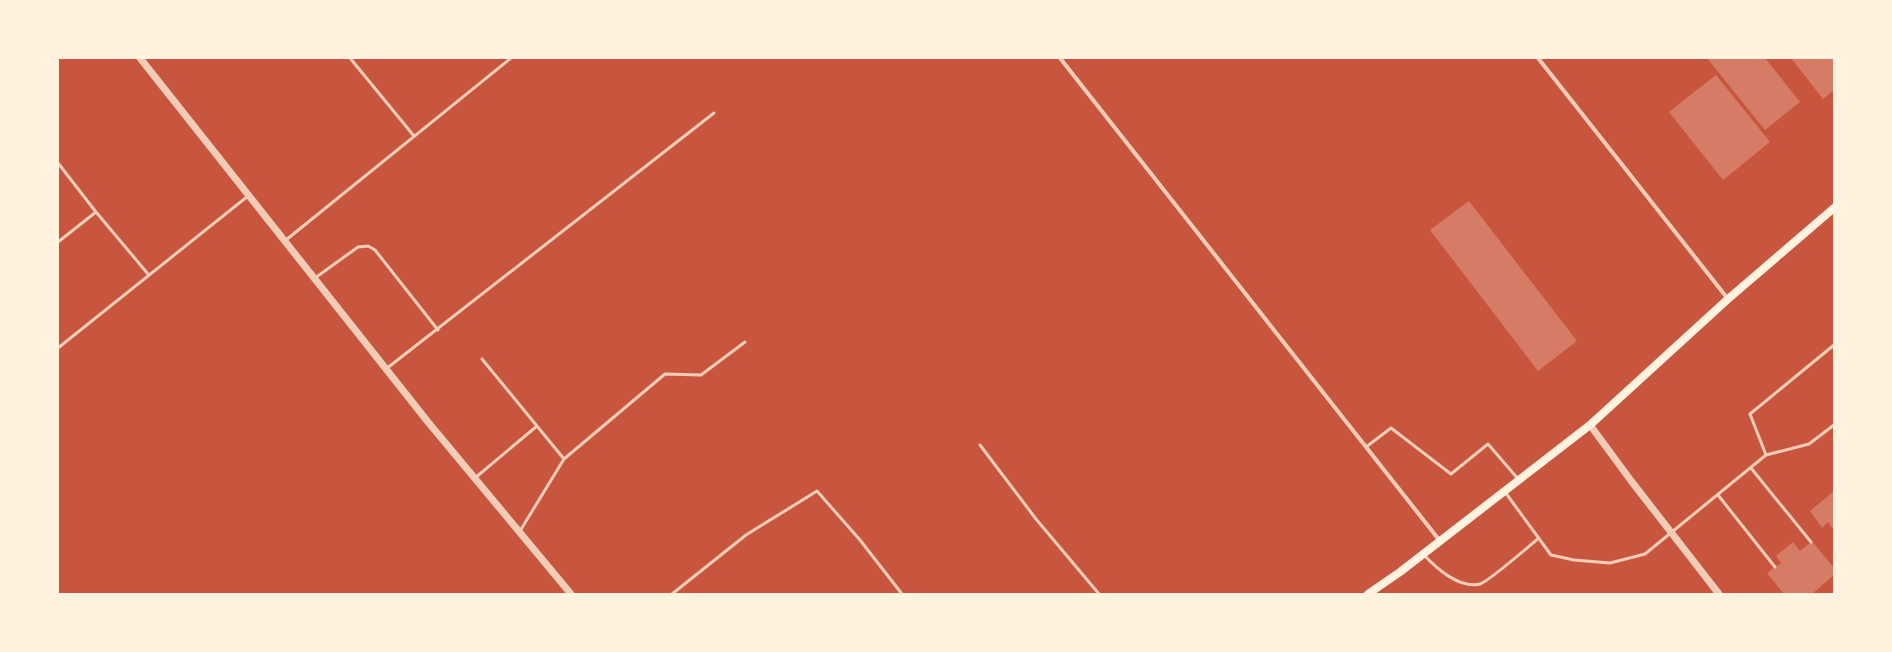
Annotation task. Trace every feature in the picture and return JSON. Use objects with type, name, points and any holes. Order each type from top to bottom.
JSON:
[{"type":"main road","points":[[1368,594],[1424,554],[1590,425],[1728,299],[1834,208]]},
{"type":"street","points":[[140,58],[284,242],[386,369],[571,594]]},
{"type":"street","points":[[1060,58],[1440,541]]},
{"type":"street","points":[[1538,58],[1728,299]]},
{"type":"street","points":[[1590,425],[1719,594]]},
{"type":"lane","points":[[350,58],[414,136]]},
{"type":"lane","points":[[284,242],[511,58]]},
{"type":"lane","points":[[386,369],[438,330],[714,113]]},
{"type":"lane","points":[[58,163],[96,212],[148,274]]},
{"type":"lane","points":[[58,348],[148,274],[248,196]]},
{"type":"lane","points":[[58,242],[96,212]]},
{"type":"lane","points":[[314,279],[358,247],[368,246],[375,250],[438,330]]},
{"type":"lane","points":[[520,531],[564,459],[665,374],[701,375],[744,342]]},
{"type":"lane","points":[[1766,455],[1750,414],[1834,345]]},
{"type":"lane","points":[[482,359],[564,459]]},
{"type":"lane","points":[[1504,491],[1551,555],[1574,560],[1610,563],[1645,554],[1766,455],[1809,444],[1834,424]]},
{"type":"lane","points":[[475,478],[537,426]]},
{"type":"lane","points":[[1366,447],[1391,428],[1451,474],[1488,444],[1519,480]]},
{"type":"lane","points":[[980,445],[1036,519],[1099,594]]},
{"type":"lane","points":[[1751,468],[1811,542]]},
{"type":"lane","points":[[672,594],[746,535],[818,491],[860,540],[902,594]]},
{"type":"lane","points":[[1718,495],[1775,567]]},
{"type":"lane","points":[[1424,554],[1433,564],[1466,585],[1481,584],[1539,538]]},
{"type":"building","points":[[1707,58],[1765,58],[1800,102],[1765,130]]},
{"type":"building","points":[[1791,58],[1834,58],[1834,90],[1823,99]]},
{"type":"building","points":[[1716,75],[1770,142],[1723,180],[1669,112]]},
{"type":"building","points":[[1469,201],[1577,341],[1538,371],[1430,230]]},
{"type":"building","points":[[1834,491],[1834,531],[1828,522],[1822,528],[1810,511]]},
{"type":"building","points":[[1812,541],[1834,568],[1834,575],[1812,594],[1784,594],[1767,573],[1781,563],[1776,556],[1793,542],[1800,551]]}]
